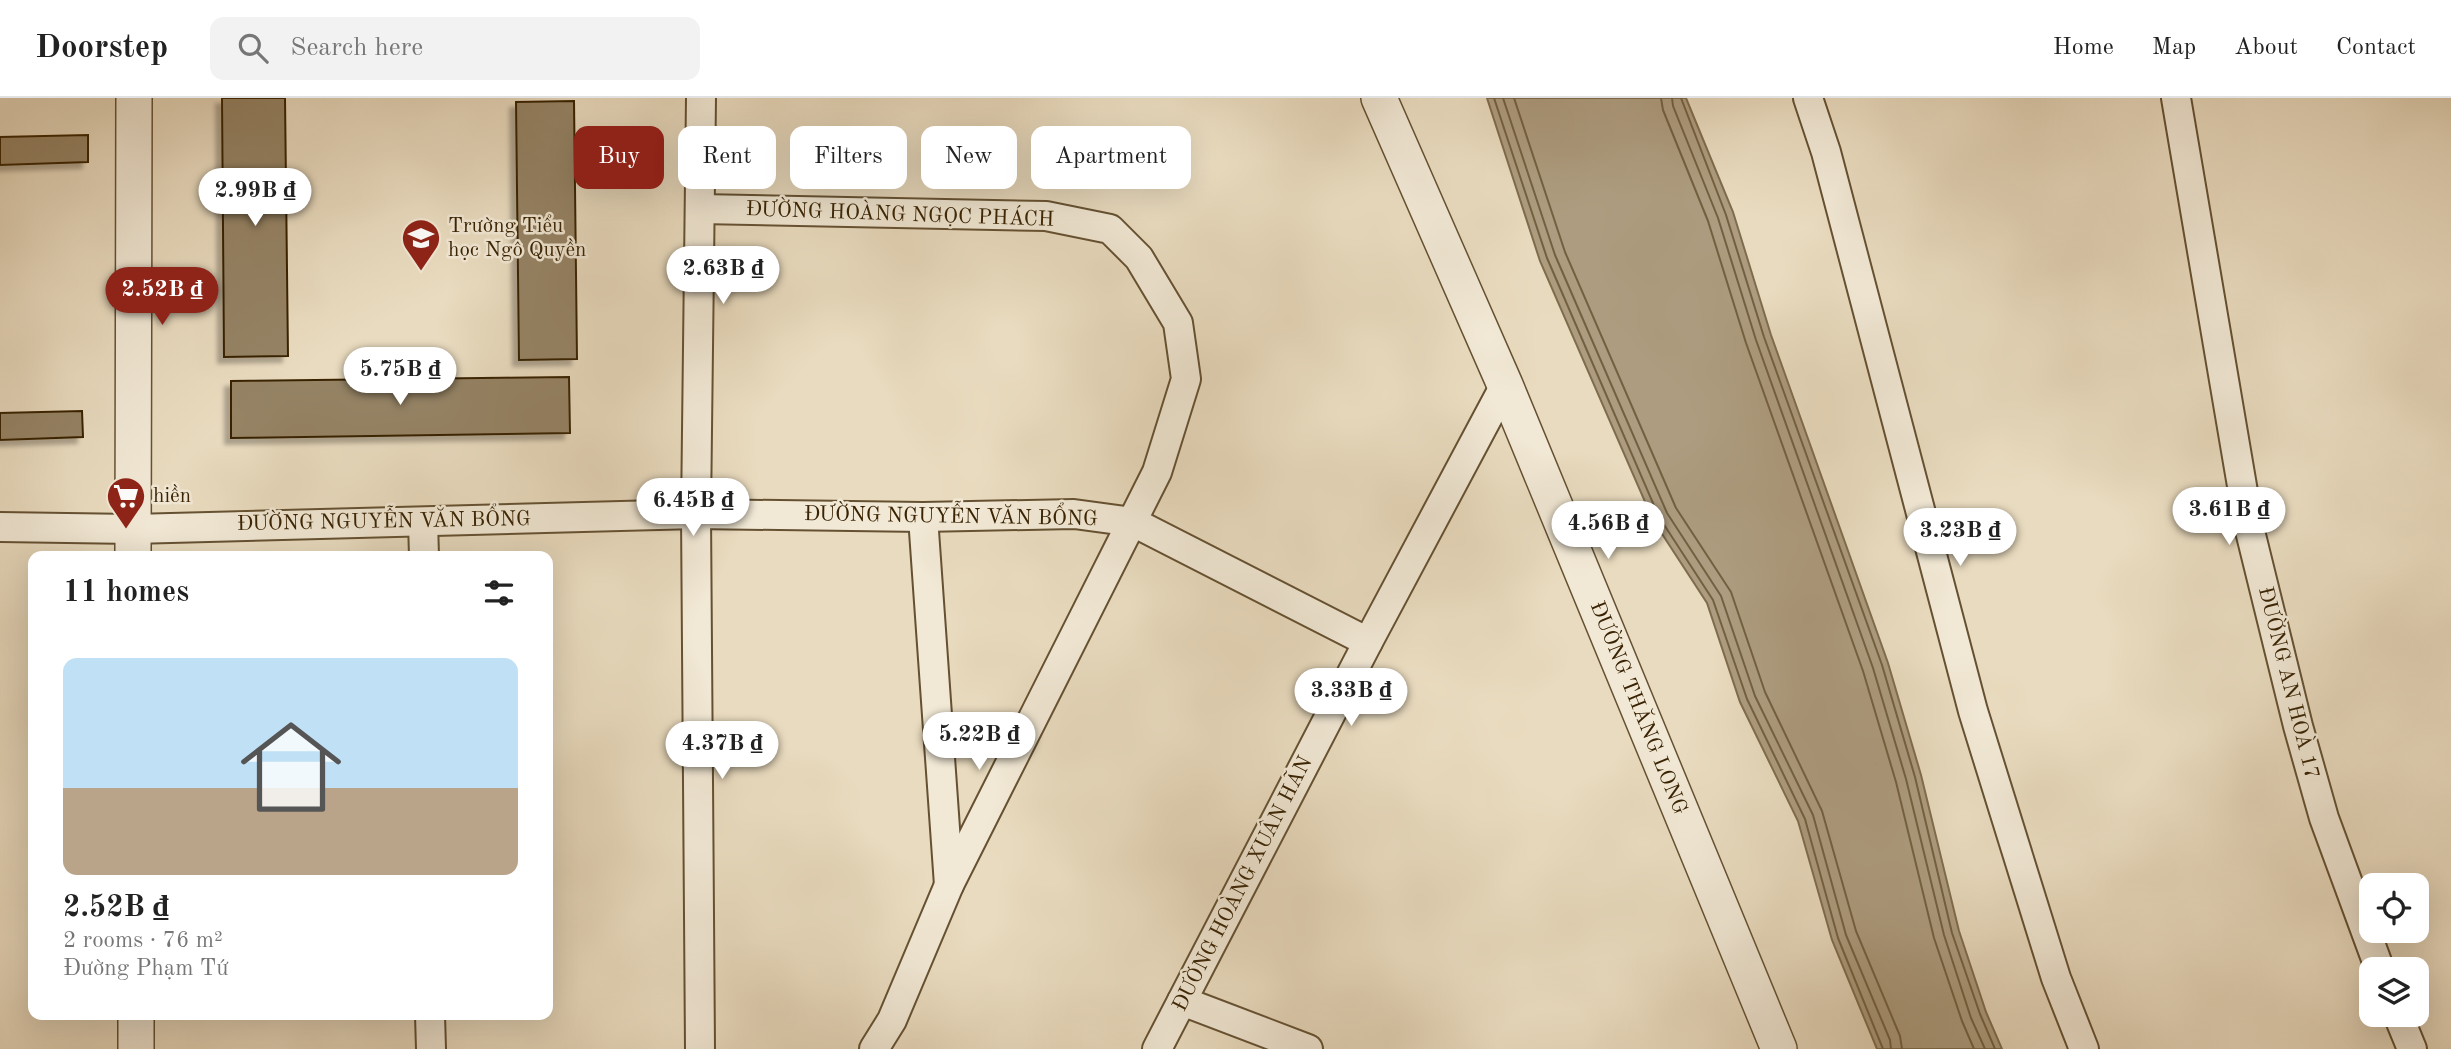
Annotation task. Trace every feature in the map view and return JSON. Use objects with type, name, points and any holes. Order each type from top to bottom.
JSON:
[{"type":"street","points":[[133,543],[134,98]]},
{"type":"street","points":[[700,1049],[696,514],[701,98]]},
{"type":"street","name":"ĐƯỜNG THĂNG LONG","points":[[1379,98],[1505,385],[1779,1049]]},
{"type":"street","points":[[1808,98],[1826,152],[1973,711],[2056,978],[2084,1049]]},
{"type":"street","name":"ĐƯỜNG AN HOÀ 17","points":[[2176,98],[2249,527],[2298,726],[2324,818],[2375,957]]},
{"type":"street","name":"ĐƯỜNG HOÀNG NGỌC PHÁCH","points":[[700,209],[1046,216],[1110,229],[1139,258],[1178,323],[1186,379],[1157,472],[949,885],[892,1020],[874,1049]]},
{"type":"street","name":"ĐƯỜNG HOÀNG XUÂN HÃN","points":[[1157,1049],[1505,385]]},
{"type":"street","name":"ĐƯỜNG NGUYỄN VĂN BỔNG","points":[[0,527],[133,543],[424,522],[696,514],[923,517],[1074,514],[1133,522],[1368,642]]},
{"type":"street","points":[[923,517],[949,885]]},
{"type":"street","points":[[424,522],[424,551]]},
{"type":"street","points":[[1182,1001],[1308,1049]]},
{"type":"street","points":[[136,1020],[136,1049]]},
{"type":"street","points":[[430,1020],[431,1049]]},
{"type":"street","points":[[2403,1027],[2412,1049]]},
{"type":"water","points":[[1487,98],[1686,98],[1733,212],[1771,335],[1888,663],[1921,775],[1959,931],[1986,1012],[2002,1049],[1877,1049],[1832,940],[1798,821],[1740,702],[1707,603],[1653,520],[1540,261]]},
{"type":"building","points":[[222,98],[285,98],[288,356],[224,357]]},
{"type":"building","points":[[574,101],[577,359],[519,360],[516,102]]},
{"type":"building","points":[[88,135],[88,162],[0,165],[0,137]]},
{"type":"building","points":[[569,377],[570,433],[231,438],[231,381]]},
{"type":"building","points":[[82,411],[83,437],[0,440],[0,413]]},
{"type":"place","name":"Trường Tiểu học Ngô Quyền","points":[[421,272]]},
{"type":"place","name":"hiền","points":[[126,530]]}]
